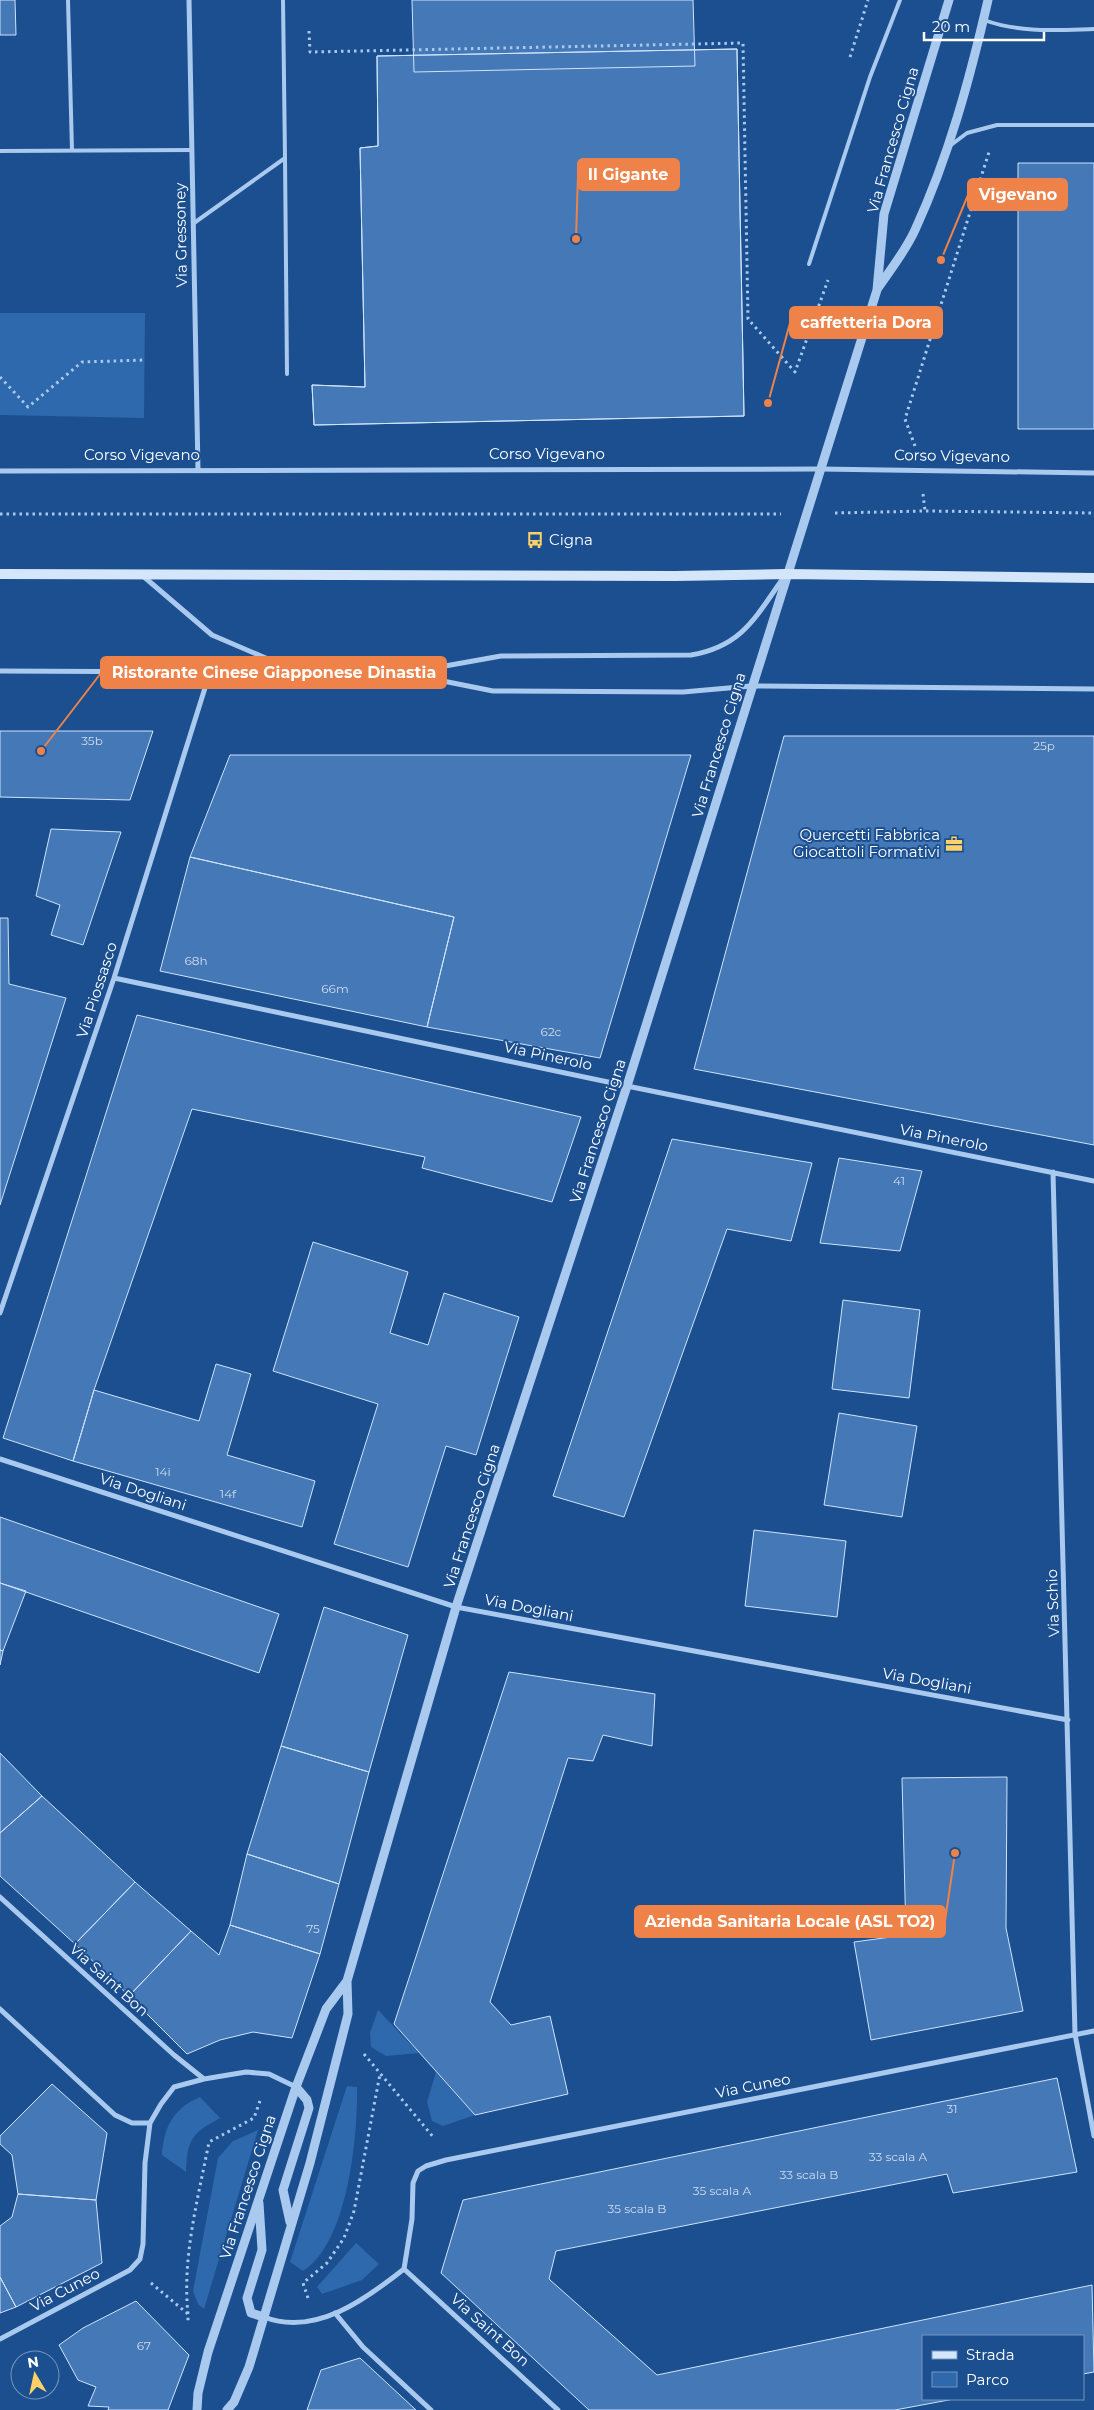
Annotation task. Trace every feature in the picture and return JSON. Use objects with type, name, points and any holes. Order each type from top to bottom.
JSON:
[{"type":"main road","points":[[0,574],[142,576],[675,576],[786,574],[1094,578]]},
{"type":"street","name":"Via Gressoney","points":[[189,0],[198,470]]},
{"type":"street","name":"Via Francesco Cigna","points":[[228,2410],[234,2402],[249,2367],[310,2163],[348,2014],[347,1981],[456,1607],[627,1086],[786,574],[838,420],[877,290],[884,214],[949,0]]},
{"type":"street","name":"Via Francesco Cigna","points":[[877,290],[915,231],[949,146],[970,76],[988,0]]},
{"type":"street","name":"Corso Vigevano","points":[[0,471],[820,469],[1094,473]]},
{"type":"street","points":[[403,673],[501,656],[691,655],[712,651],[738,637],[757,616],[786,574]]},
{"type":"street","points":[[142,576],[212,635],[268,658],[309,671]]},
{"type":"street","points":[[0,671],[309,671],[403,673],[493,692],[683,692],[752,686],[1094,689]]},
{"type":"street","name":"Via Piossasco","points":[[0,1313],[114,978],[210,672]]},
{"type":"street","name":"Via Pinerolo","points":[[114,978],[627,1086],[1094,1181]]},
{"type":"street","name":"Via Schio","points":[[1053,1172],[1075,2034],[1094,2136]]},
{"type":"street","name":"Via Dogliani","points":[[0,1458],[456,1607],[1068,1720]]},
{"type":"street","name":"Via Saint Bon","points":[[0,1897],[174,2055],[204,2079]]},
{"type":"street","name":"Via Francesco Cigna","points":[[197,2410],[198,2393],[208,2352],[296,2087],[326,2008],[347,1981]]},
{"type":"street","points":[[0,2009],[115,2115],[132,2123],[150,2123],[161,2104],[174,2088],[204,2079],[246,2072],[269,2074],[296,2087],[307,2100],[309,2108],[283,2190],[290,2225]]},
{"type":"street","name":"Via Cuneo","points":[[404,2269],[412,2219],[413,2183],[418,2171],[426,2166],[446,2160],[1094,2031]]},
{"type":"street","name":"Via Cuneo","points":[[0,2339],[130,2270],[140,2259],[143,2244],[145,2163],[150,2123]]},
{"type":"street","points":[[259,2198],[262,2250],[247,2298],[252,2313],[274,2321],[298,2324],[335,2313],[371,2295],[404,2269]]},
{"type":"street","name":"Via Saint Bon","points":[[404,2269],[558,2410]]},
{"type":"street","points":[[335,2313],[364,2347],[431,2410]]},
{"type":"lane","points":[[68,0],[72,150]]},
{"type":"lane","points":[[283,0],[287,374]]},
{"type":"lane","points":[[809,264],[870,77],[900,0]]},
{"type":"lane","points":[[984,20],[1000,26],[1022,29],[1094,29]]},
{"type":"lane","points":[[949,146],[967,134],[997,125],[1094,125]]},
{"type":"lane","points":[[0,151],[192,150]]},
{"type":"lane","points":[[194,223],[285,158]]},
{"type":"path","points":[[309,26],[310,52],[743,43],[748,319],[795,372]]},
{"type":"path","points":[[914,444],[905,419],[997,125]]},
{"type":"path","points":[[0,378],[28,407],[82,362],[146,360]]},
{"type":"path","points":[[926,511],[1094,513]]},
{"type":"path","points":[[0,514],[723,515]]},
{"type":"path","points":[[362,2052],[434,2138]]},
{"type":"path","points":[[309,2298],[303,2283],[328,2263],[344,2238],[354,2211],[380,2074]]},
{"type":"path","points":[[188,2330],[186,2288],[191,2237],[208,2142],[254,2118],[261,2098]]},
{"type":"path","points":[[144,2285],[152,2282],[188,2314]]},
{"type":"green space","points":[[0,313],[145,313],[144,418],[0,415]]},
{"type":"green space","points":[[378,2010],[419,2053],[386,2056],[371,2047],[370,2033]]},
{"type":"green space","points":[[436,2072],[475,2115],[443,2126],[432,2121],[427,2102]]},
{"type":"green space","points":[[347,2086],[357,2087],[357,2108],[347,2187],[331,2237],[318,2257],[303,2271],[290,2262]]},
{"type":"green space","points":[[200,2097],[220,2118],[203,2128],[193,2138],[188,2151],[186,2172],[162,2155],[163,2145],[168,2127],[177,2113]]},
{"type":"green space","points":[[258,2130],[204,2309],[198,2304],[193,2291],[218,2158],[233,2141]]},
{"type":"green space","points":[[356,2243],[379,2264],[362,2280],[322,2294],[317,2287]]},
{"type":"building","points":[[0,0],[15,0],[16,35],[0,35]]},
{"type":"building","points":[[412,0],[693,0],[695,66],[414,72]]},
{"type":"building","points":[[737,49],[744,416],[314,425],[312,385],[365,387],[360,148],[378,146],[377,56]]},
{"type":"building","points":[[737,49],[744,416],[314,425],[312,385],[365,387],[360,148],[378,146],[377,56]]},
{"type":"building","points":[[1018,163],[1094,163],[1094,429],[1018,429]]},
{"type":"building","points":[[0,731],[153,731],[130,800],[0,797]]},
{"type":"building","points":[[784,736],[1094,736],[1094,1145],[694,1069]]},
{"type":"building","points":[[230,755],[691,755],[600,1058],[427,1027],[454,917],[190,857]]},
{"type":"building","points":[[51,829],[121,832],[83,945],[51,935],[60,905],[36,896]]},
{"type":"building","points":[[190,857],[454,917],[427,1027],[160,971]]},
{"type":"building","points":[[0,918],[8,918],[9,984],[66,998],[0,1205]]},
{"type":"building","points":[[137,1015],[581,1117],[552,1202],[422,1168],[425,1157],[192,1109],[94,1390],[73,1461],[3,1438]]},
{"type":"building","points":[[672,1139],[812,1163],[791,1241],[727,1229],[624,1517],[553,1496]]},
{"type":"building","points":[[839,1158],[922,1171],[900,1251],[820,1243]]},
{"type":"building","points":[[313,1242],[408,1272],[390,1333],[428,1345],[444,1293],[519,1317],[476,1455],[446,1446],[408,1567],[334,1544],[378,1404],[273,1371]]},
{"type":"building","points":[[843,1300],[920,1310],[909,1398],[832,1389]]},
{"type":"building","points":[[216,1364],[251,1374],[227,1455],[315,1481],[302,1527],[73,1461],[94,1390],[199,1421]]},
{"type":"building","points":[[839,1413],[917,1426],[902,1517],[824,1505]]},
{"type":"building","points":[[0,1517],[279,1614],[259,1673],[0,1583]]},
{"type":"building","points":[[754,1530],[846,1541],[837,1617],[745,1606]]},
{"type":"building","points":[[0,1583],[26,1591],[3,1651],[0,1650]]},
{"type":"building","points":[[324,1607],[408,1635],[369,1772],[281,1746]]},
{"type":"building","points":[[0,1650],[3,1651],[0,1665]]},
{"type":"building","points":[[509,1672],[655,1694],[652,1746],[603,1735],[593,1761],[568,1758],[490,2002],[511,2025],[550,2016],[568,2094],[475,2115],[394,2024]]},
{"type":"building","points":[[281,1746],[369,1772],[339,1884],[247,1854]]},
{"type":"building","points":[[0,1753],[42,1796],[0,1833]]},
{"type":"building","points":[[1007,1777],[1006,1928],[1023,2011],[871,2040],[854,1942],[906,1935],[902,1778]]},
{"type":"building","points":[[42,1796],[135,1882],[75,1944],[0,1876],[0,1833]]},
{"type":"building","points":[[247,1854],[339,1884],[320,1954],[230,1925]]},
{"type":"building","points":[[135,1882],[191,1931],[129,1996],[75,1944]]},
{"type":"building","points":[[230,1925],[320,1954],[292,2038],[253,2032],[220,2040],[187,2054],[129,1996],[191,1931],[219,1955]]},
{"type":"building","points":[[1057,2078],[1077,2172],[953,2193],[947,2174],[556,2251],[549,2279],[657,2375],[1092,2285],[1094,2372],[1084,2374],[1084,2335],[922,2335],[922,2400],[949,2400],[895,2410],[589,2410],[441,2273],[463,2200]]},
{"type":"building","points":[[52,2084],[107,2133],[96,2200],[18,2194],[12,2155],[0,2144],[0,2136]]},
{"type":"building","points":[[18,2194],[96,2200],[102,2263],[16,2307],[0,2277],[0,2226],[12,2217]]},
{"type":"building","points":[[0,2277],[16,2307],[0,2313]]},
{"type":"building","points":[[136,2301],[189,2355],[168,2410],[108,2410],[109,2407],[88,2406],[96,2387],[78,2380],[59,2345],[83,2328]]},
{"type":"building","points":[[360,2358],[416,2410],[307,2410],[321,2370]]},
{"type":"place","name":"Il Gigante","points":[[576,239]]},
{"type":"place","name":"Vigevano","points":[[941,260]]},
{"type":"place","name":"caffetteria Dora","points":[[768,403]]},
{"type":"place","name":"Cigna","points":[[535,540]]},
{"type":"place","name":"Ristorante Cinese Giapponese Dinastia","points":[[41,751]]},
{"type":"place","name":"Quercetti Fabbrica Giocattoli Formativi","points":[[954,844]]},
{"type":"place","name":"Azienda Sanitaria Locale (ASL TO2)","points":[[955,1853]]}]
